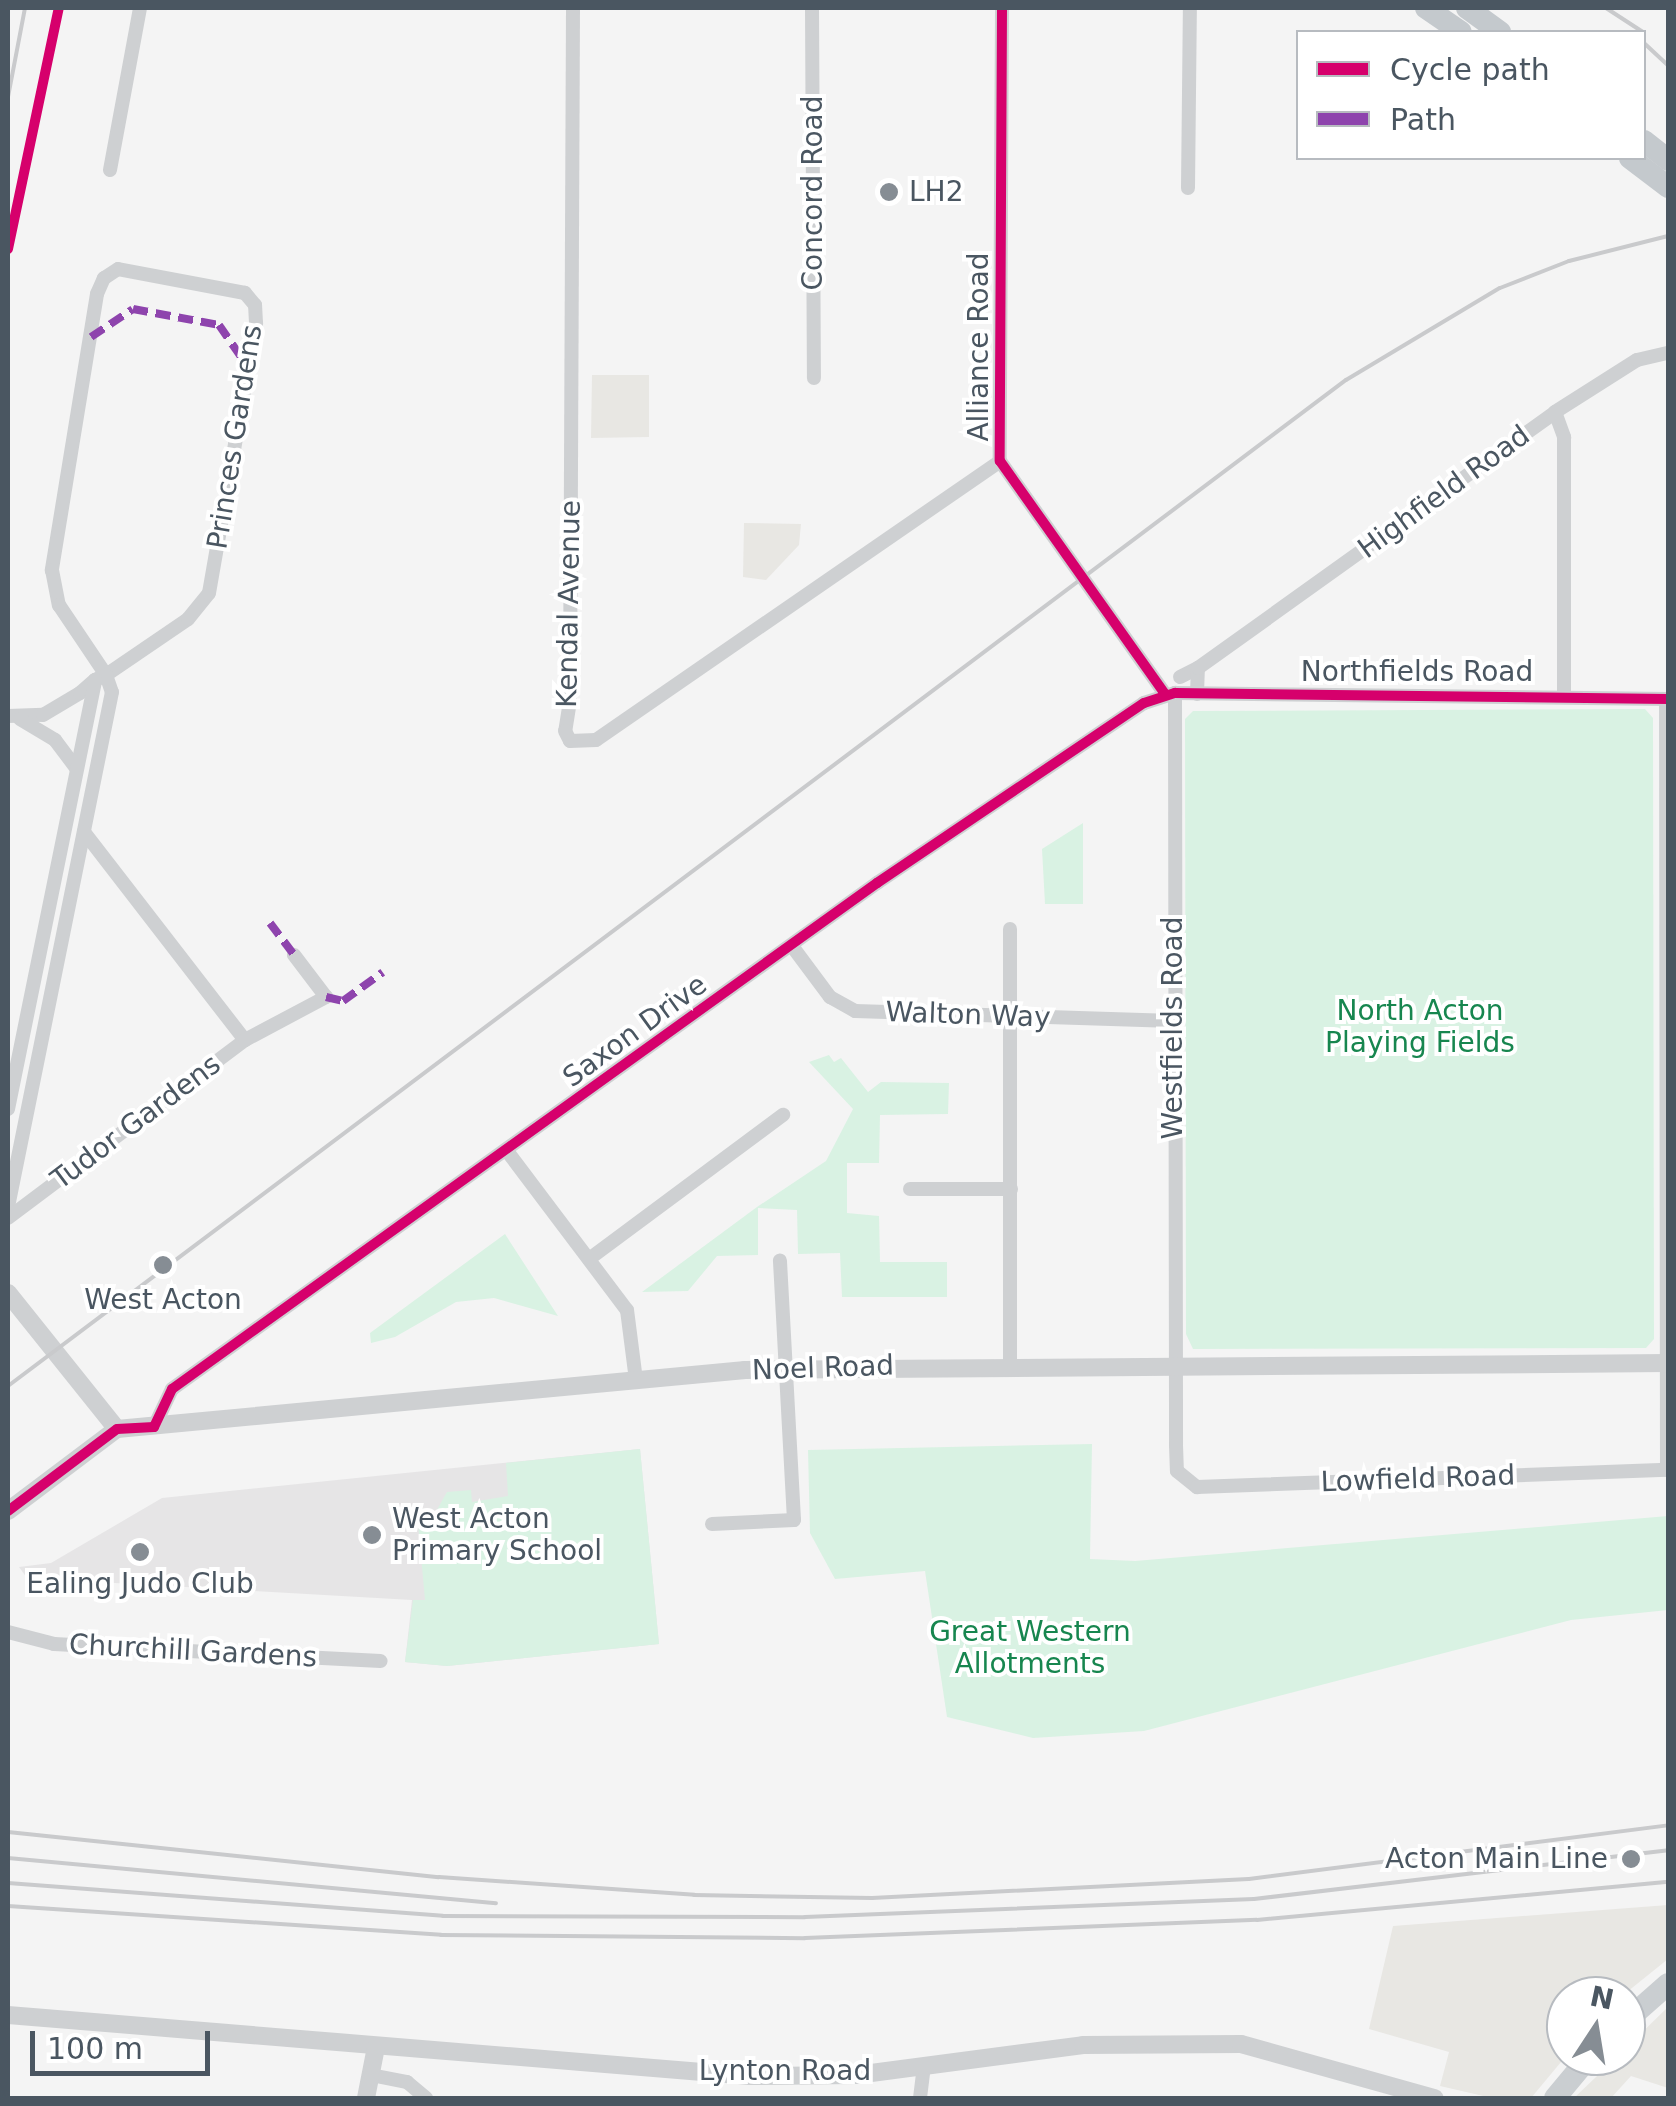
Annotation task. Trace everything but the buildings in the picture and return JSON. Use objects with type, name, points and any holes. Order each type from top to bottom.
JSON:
[{"type":"highway","points":[[1426,8],[1458,30]]},
{"type":"highway","points":[[1466,8],[1497,30]]},
{"type":"highway","points":[[1646,143],[1668,160]]},
{"type":"highway","points":[[1633,160],[1668,187]]},
{"type":"main road","points":[[1646,2003],[1668,1984]]},
{"type":"main road","points":[[1555,2098],[1573,2076]]},
{"type":"street","points":[[110,170],[140,8]]},
{"type":"street","name":"Kendal Avenue","points":[[573,8],[570,701],[565,731],[570,741],[596,740],[1000,461]]},
{"type":"street","name":"Concord Road","points":[[812,8],[814,378]]},
{"type":"street","name":"Alliance Road","points":[[1002,8],[1000,461],[1059,550],[1170,693]]},
{"type":"street","points":[[1188,188],[1190,8]]},
{"type":"street","name":"Princes Gardens","points":[[11,716],[43,715],[80,693],[188,619],[208,594],[252,354],[255,305],[245,294],[118,269],[104,278],[97,294],[52,570],[59,604],[101,678]]},
{"type":"street","points":[[1555,412],[1637,360],[1668,353]]},
{"type":"street","name":"Highfield Road","points":[[1180,677],[1198,668],[1555,412],[1564,437],[1564,696]]},
{"type":"street","points":[[1198,668],[1198,694]]},
{"type":"street","points":[[8,1110],[76,768],[101,678]]},
{"type":"street","points":[[8,1207],[112,692],[101,678]]},
{"type":"street","name":"Northfields Road","points":[[1170,693],[1667,699]]},
{"type":"street","name":"Saxon Drive","points":[[154,1427],[172,1389],[792,946],[1099,732],[1170,693]]},
{"type":"street","name":"Westfields Road","points":[[1170,693],[1176,1363]]},
{"type":"street","name":"Lowfield Road","points":[[1176,1363],[1177,1471],[1197,1487],[1668,1470],[1667,699]]},
{"type":"street","points":[[11,716],[33,724],[76,768]]},
{"type":"street","points":[[69,807],[88,812]]},
{"type":"street","name":"Tudor Gardens","points":[[8,1218],[245,1040],[84,832]]},
{"type":"street","points":[[1010,929],[1010,1366]]},
{"type":"street","name":"Walton Way","points":[[792,946],[830,997],[848,1009],[1174,1022]]},
{"type":"street","points":[[245,1040],[326,998],[294,955]]},
{"type":"street","points":[[588,1259],[783,1116]]},
{"type":"street","points":[[506,1151],[627,1310],[636,1380]]},
{"type":"street","points":[[910,1189],[1011,1189]]},
{"type":"street","points":[[712,1524],[794,1520],[780,1260]]},
{"type":"street","points":[[8,1293],[27,1310],[117,1429],[8,1511]]},
{"type":"street","name":"Noel Road","points":[[117,1429],[786,1366],[1667,1363]]},
{"type":"street","name":"Churchill Gardens","points":[[8,1632],[54,1644],[381,1661]]},
{"type":"street","name":"Lynton Road","points":[[8,2015],[750,2076],[924,2067],[1083,2045],[1241,2044],[1435,2098]]},
{"type":"street","points":[[366,2098],[376,2047]]},
{"type":"street","points":[[920,2098],[924,2067]]},
{"type":"street","points":[[371,2075],[407,2082],[426,2098]]},
{"type":"shaded area","points":[[592,375],[649,375],[649,437],[591,438]]},
{"type":"shaded area","points":[[744,523],[801,524],[799,545],[766,580],[743,577]]},
{"type":"shaded area","name":"West Acton Primary School","points":[[640,1449],[659,1644],[447,1666],[405,1662],[412,1600],[27,1578],[19,1567],[51,1563],[162,1498]]},
{"type":"shaded area","points":[[1668,1905],[1668,1959],[1646,1977],[1546,1976],[1546,2076],[1549,2076],[1531,2098],[1492,2098],[1440,2086],[1449,2052],[1369,2029],[1393,1926]]},
{"type":"shaded area","points":[[1668,2007],[1668,2088],[1631,2076],[1646,2076],[1646,2028]]},
{"type":"shaded area","points":[[1597,2076],[1631,2076],[1611,2098],[1574,2098]]},
{"type":"green space","name":"North Acton Playing Fields","points":[[1645,709],[1653,718],[1654,1339],[1646,1348],[1193,1349],[1186,1334],[1185,719],[1193,711]]},
{"type":"green space","points":[[1083,823],[1083,904],[1045,904],[1042,849]]},
{"type":"green space","points":[[829,1055],[834,1062],[841,1058],[868,1092],[881,1082],[949,1083],[948,1114],[880,1115],[879,1163],[847,1163],[847,1213],[879,1216],[880,1262],[947,1262],[947,1297],[842,1297],[840,1253],[798,1254],[797,1210],[758,1208],[758,1255],[717,1256],[688,1291],[642,1292],[757,1207],[826,1161],[853,1109],[809,1062]]},
{"type":"green space","points":[[505,1234],[558,1316],[494,1298],[456,1302],[395,1337],[371,1343],[370,1333]]},
{"type":"green space","name":"Great Western Allotments","points":[[1092,1444],[1090,1559],[1135,1561],[1668,1516],[1668,1610],[1571,1620],[1144,1731],[1033,1738],[947,1717],[925,1571],[835,1579],[810,1533],[808,1450]]},
{"type":"green space","points":[[640,1449],[659,1644],[447,1666],[405,1662],[413,1600],[425,1600],[418,1523],[430,1522],[447,1492],[471,1490],[472,1502],[508,1496],[506,1463]]},
{"type":"railway","points":[[8,97],[25,8]]},
{"type":"railway","points":[[1606,8],[1640,30]]},
{"type":"railway","points":[[1646,45],[1668,65]]},
{"type":"railway","points":[[8,1386],[1346,380],[1500,288],[1569,261],[1668,236]]},
{"type":"railway","points":[[8,1832],[439,1877],[694,1895],[872,1898],[1249,1879],[1668,1825]]},
{"type":"railway","points":[[8,1883],[443,1916],[805,1917],[1254,1899],[1668,1850]]},
{"type":"railway","points":[[8,1858],[496,1903]]},
{"type":"railway","points":[[8,1906],[441,1935],[805,1938],[1257,1920],[1668,1882]]},
{"type":"marked path","points":[[91,337],[133,309],[219,325],[250,370]]},
{"type":"marked path","points":[[270,923],[294,955]]},
{"type":"marked path","points":[[326,997],[343,1001],[383,972]]},
{"type":"cycle path","points":[[8,249],[59,8]]},
{"type":"cycle path","points":[[1002,8],[1000,461],[1165,694]]},
{"type":"cycle path","points":[[8,1511],[117,1429],[154,1427],[172,1389],[877,883],[1144,703],[1175,693],[1668,699]]},
{"type":"place","name":"LH2","points":[[889,192]]},
{"type":"place","name":"West Acton","points":[[163,1265]]},
{"type":"place","name":"West Acton Primary School","points":[[372,1535]]},
{"type":"place","name":"Ealing Judo Club","points":[[140,1552]]},
{"type":"place","name":"Acton Main Line","points":[[1631,1859]]}]
